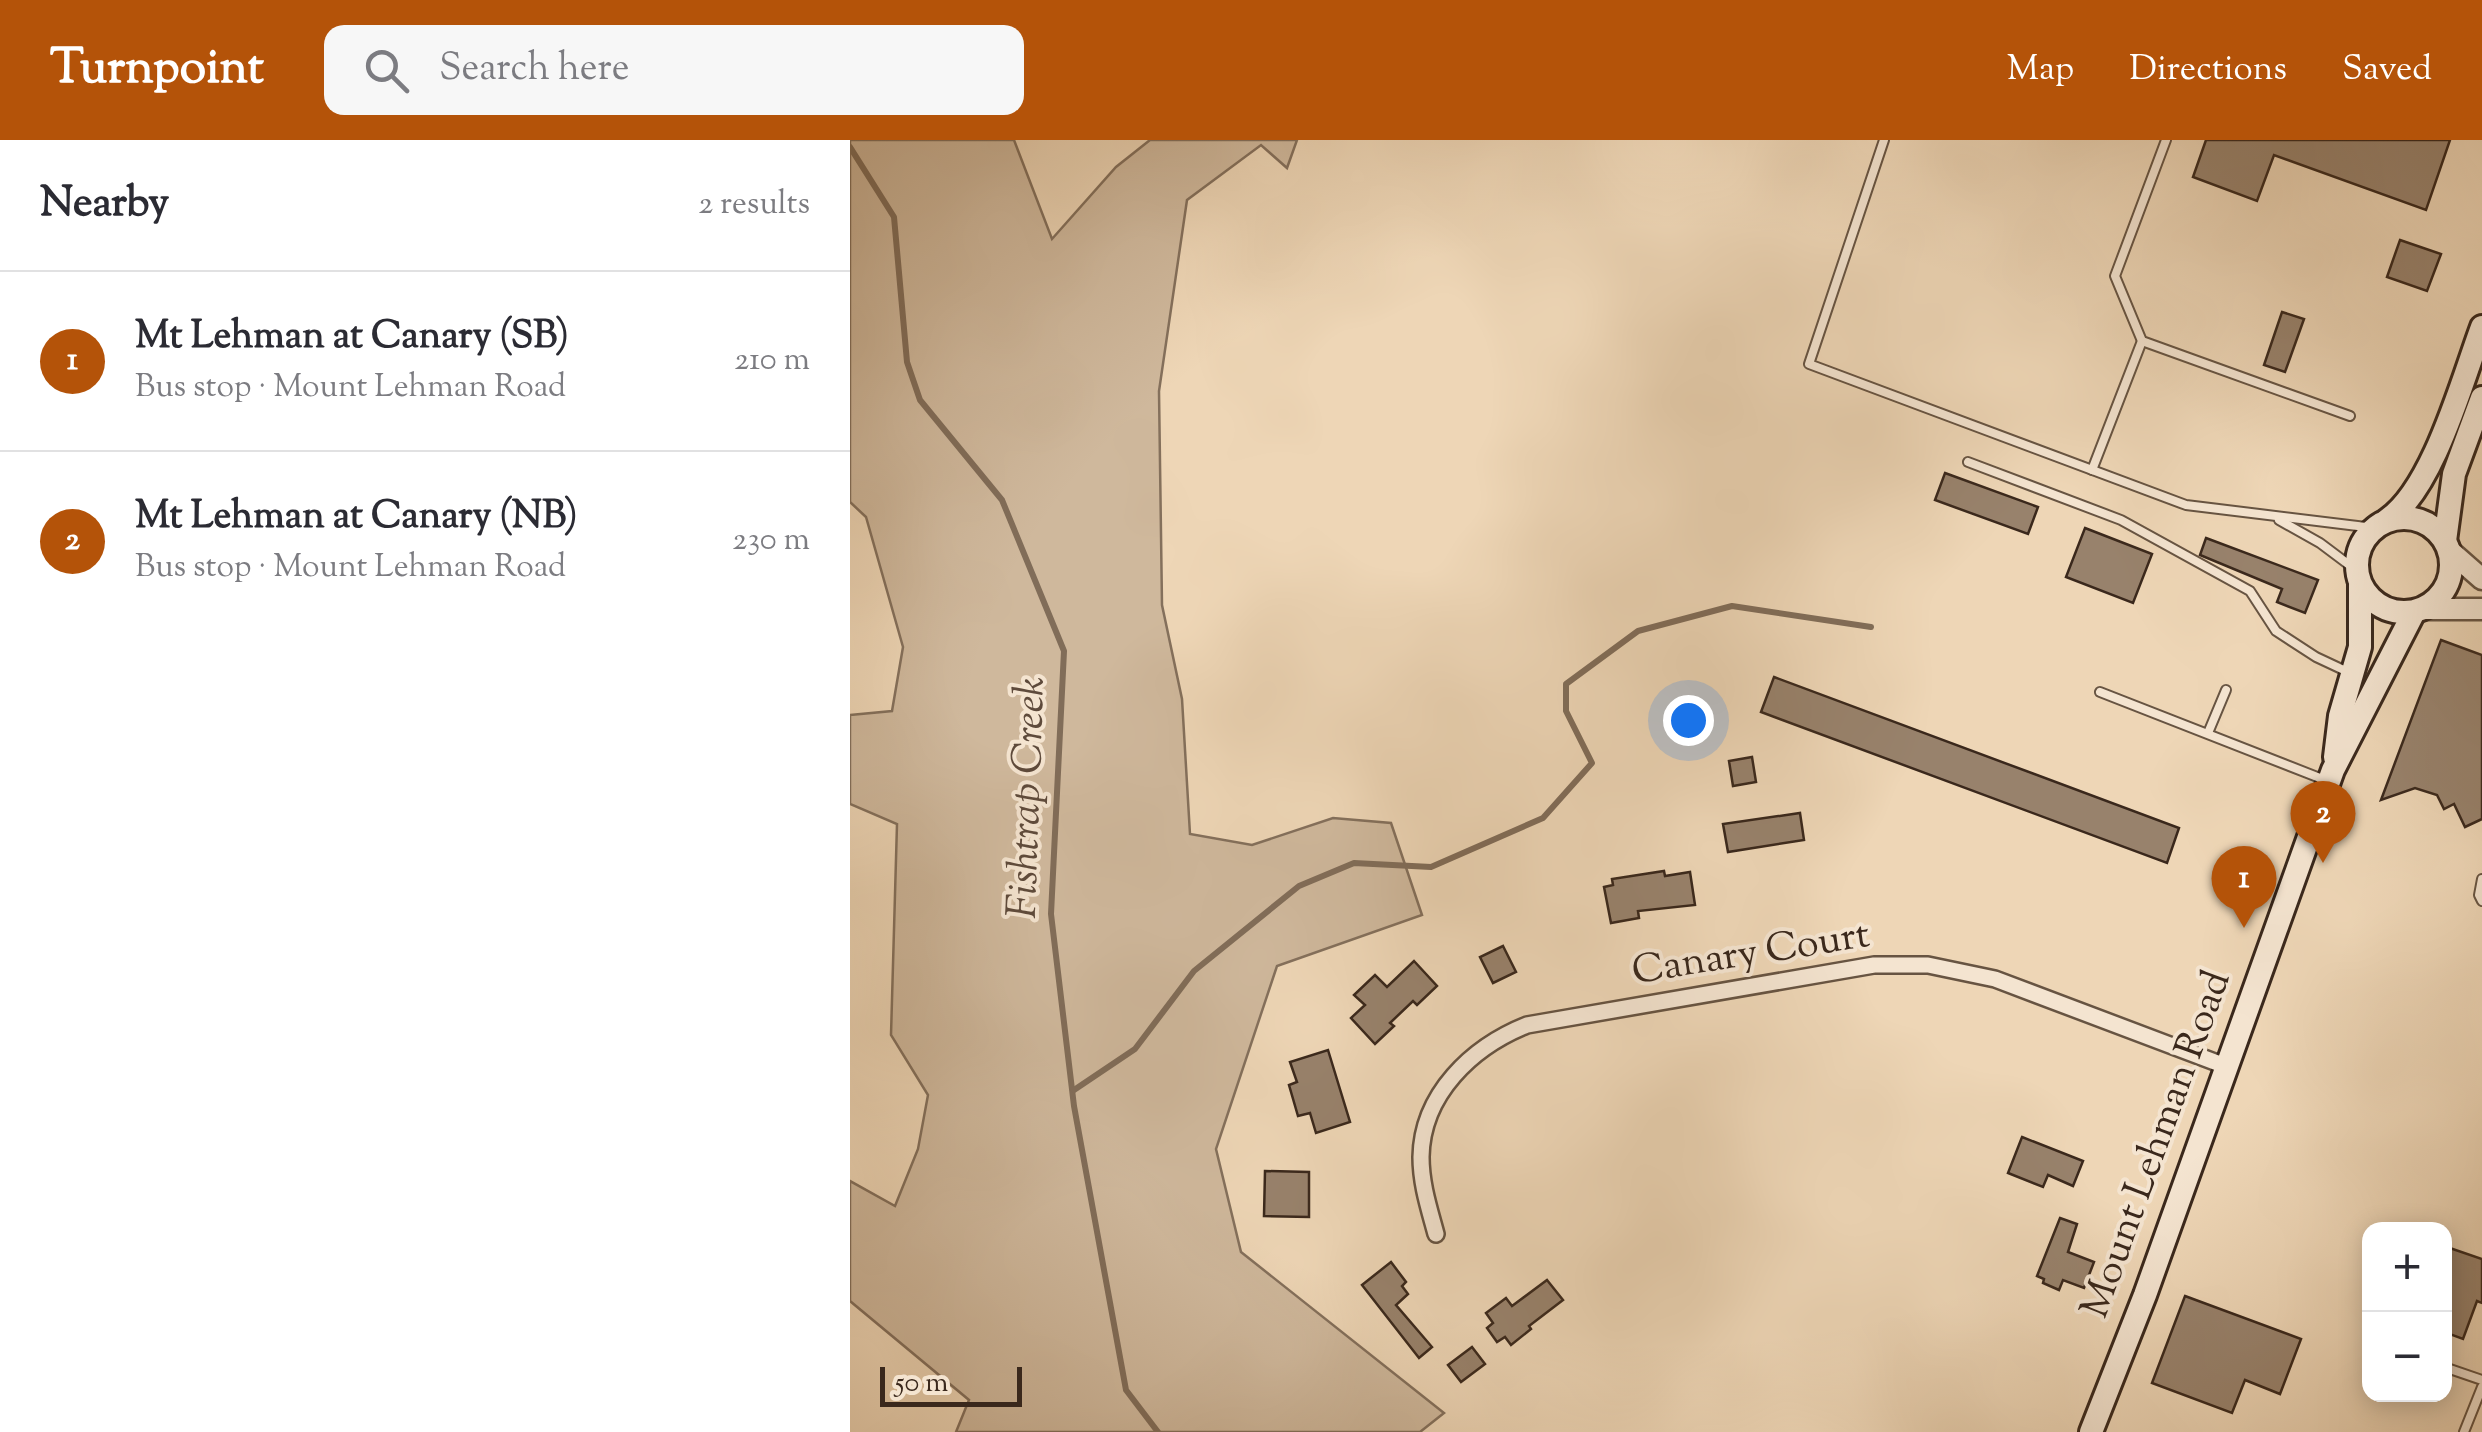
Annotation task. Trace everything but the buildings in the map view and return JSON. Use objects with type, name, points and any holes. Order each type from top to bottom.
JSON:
[{"type":"main road","points":[[2482,327],[2428,467],[2408,502],[2380,524],[2358,554],[2358,578],[2370,598],[2383,608],[2398,612],[2417,610],[2441,596],[2449,582],[2447,546],[2454,474],[2482,398]]},
{"type":"main road","points":[[2380,524],[2402,517],[2418,520],[2432,526],[2447,546]]},
{"type":"main road","name":"Mount Lehman Road","points":[[2331,776],[2340,716],[2360,640],[2358,578]]},
{"type":"main road","name":"Mount Lehman Road","points":[[2092,1432],[2331,776],[2360,722],[2388,656],[2417,610]]},
{"type":"street","points":[[2447,546],[2482,579]]},
{"type":"street","points":[[2417,610],[2482,610]]},
{"type":"street","name":"Canary Court","points":[[1436,1234],[1423,1190],[1421,1155],[1434,1106],[1468,1060],[1494,1040],[1528,1025],[1874,965],[1928,965],[1995,980],[2228,1067]]},
{"type":"lane","points":[[1884,140],[1808,364],[2186,505],[2275,518],[2380,524]]},
{"type":"lane","points":[[2092,470],[2142,342],[2115,276],[2166,140]]},
{"type":"lane","points":[[2142,342],[2350,416]]},
{"type":"lane","points":[[1968,462],[2121,520],[2250,590],[2276,631],[2352,674]]},
{"type":"lane","points":[[2275,518],[2320,543],[2358,578]]},
{"type":"lane","points":[[2208,733],[2226,690]]},
{"type":"lane","points":[[2100,692],[2331,776]]},
{"type":"lane","points":[[2482,879],[2482,901]]},
{"type":"lane","points":[[2452,1371],[2482,1384],[2464,1432]]},
{"type":"shaded area","points":[[850,140],[1014,140],[1052,239],[1116,167],[1150,140],[1297,140],[1287,168],[1261,145],[1187,200],[1159,391],[1162,605],[1182,699],[1190,834],[1252,845],[1333,818],[1391,823],[1422,915],[1277,966],[1216,1149],[1241,1252],[1444,1413],[1420,1432],[956,1432],[969,1400],[850,1301],[850,1181],[895,1206],[918,1149],[928,1095],[891,1035],[897,824],[850,804],[850,715],[892,711],[903,647],[866,517],[850,502]]},
{"type":"waterway","name":"Fishtrap Creek","points":[[850,147],[894,217],[907,362],[920,400],[1002,500],[1064,651],[1051,914],[1074,1106],[1126,1390],[1158,1432]]},
{"type":"waterway","points":[[1074,1090],[1135,1049],[1194,971],[1299,886],[1354,863],[1431,867],[1543,818],[1592,763],[1566,711],[1566,684],[1638,631],[1732,606],[1871,627]]},
{"type":"place","name":"Mt Lehman at Canary (NB)","points":[[2323,863]]},
{"type":"place","name":"Mt Lehman at Canary (SB)","points":[[2244,928]]}]
